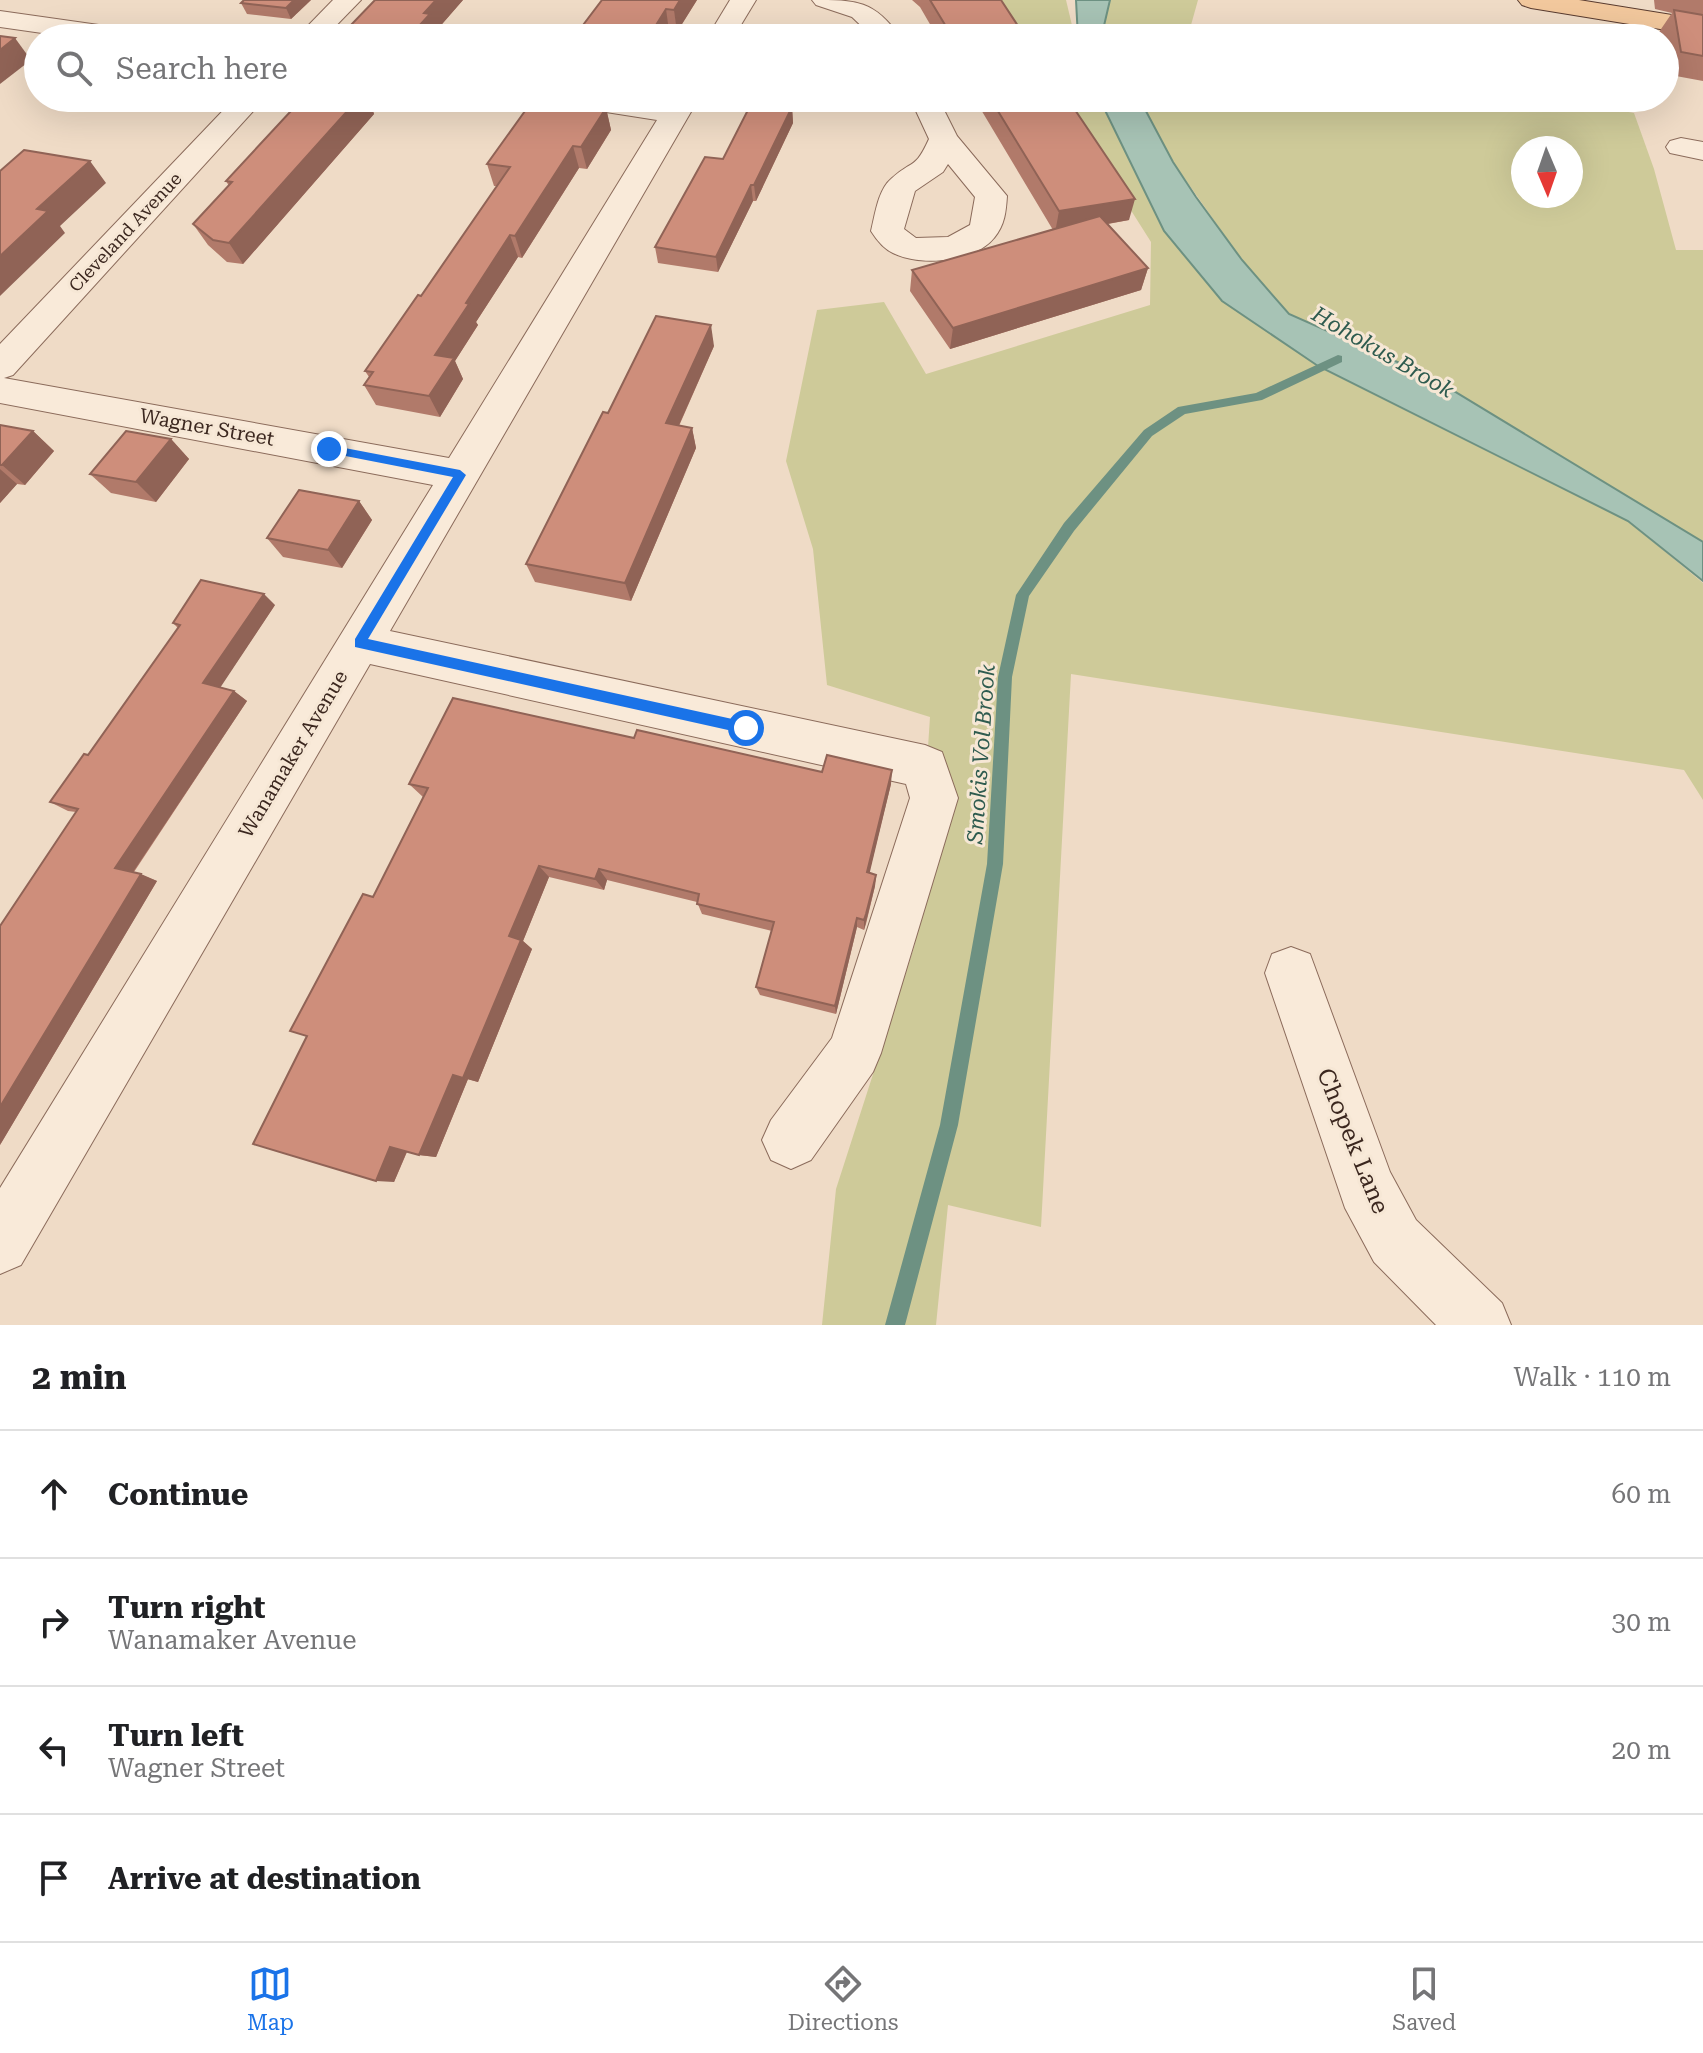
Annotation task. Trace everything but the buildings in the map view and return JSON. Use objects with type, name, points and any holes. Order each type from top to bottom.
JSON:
[{"type":"main road","points":[[1546,1],[1703,28]]},
{"type":"street","points":[[323,24],[348,0]]},
{"type":"street","points":[[728,24],[743,0]]},
{"type":"street","points":[[825,0],[844,3],[866,13],[876,24]]},
{"type":"street","points":[[0,19],[35,24]]},
{"type":"street","name":"Cleveland Avenue","points":[[0,366],[238,112]]},
{"type":"street","name":"Wanamaker Avenue","points":[[0,1244],[676,112]]},
{"type":"street","points":[[931,112],[944,139]]},
{"type":"street","name":"Wagner Street","points":[[0,390],[460,475]]},
{"type":"street","points":[[359,643],[925,767],[934,798],[854,1053],[791,1140]]},
{"type":"street","name":"Chopek Lane","points":[[1291,973],[1366,1187],[1395,1241],[1480,1325]]},
{"type":"shaded area","points":[[996,0],[1066,0],[1072,24],[1012,24]]},
{"type":"shaded area","points":[[1076,0],[1110,0],[1104,24],[1077,24]]},
{"type":"shaded area","points":[[1107,0],[1198,0],[1191,24],[1104,24]]},
{"type":"shaded area","points":[[1069,112],[1106,112],[1164,231],[1318,366],[1628,521],[1703,583],[1703,800],[1684,770],[1071,674],[1041,1227],[948,1205],[936,1325],[822,1325],[836,1189],[915,944],[930,717],[827,685],[813,549],[786,461],[817,310],[884,302],[926,374],[1150,305],[1151,242]]},
{"type":"shaded area","points":[[1106,112],[1146,112],[1196,197],[1242,260],[1289,314],[1429,376],[1703,542],[1703,581],[1628,521],[1318,366],[1222,301],[1164,231]]},
{"type":"shaded area","points":[[1146,112],[1634,113],[1654,169],[1676,250],[1703,250],[1703,542],[1429,376],[1289,314],[1242,260],[1173,162]]},
{"type":"waterway","name":"Smokis Vol Brook","points":[[895,1325],[949,1125],[995,864],[1005,677],[1023,595],[1069,527],[1148,433],[1182,410],[1258,397],[1338,359]]},
{"type":"route","points":[[329,449],[460,475],[359,643],[746,728]]},
{"type":"water label","name":"Hohokus Brook","points":[[1383,352]]}]
